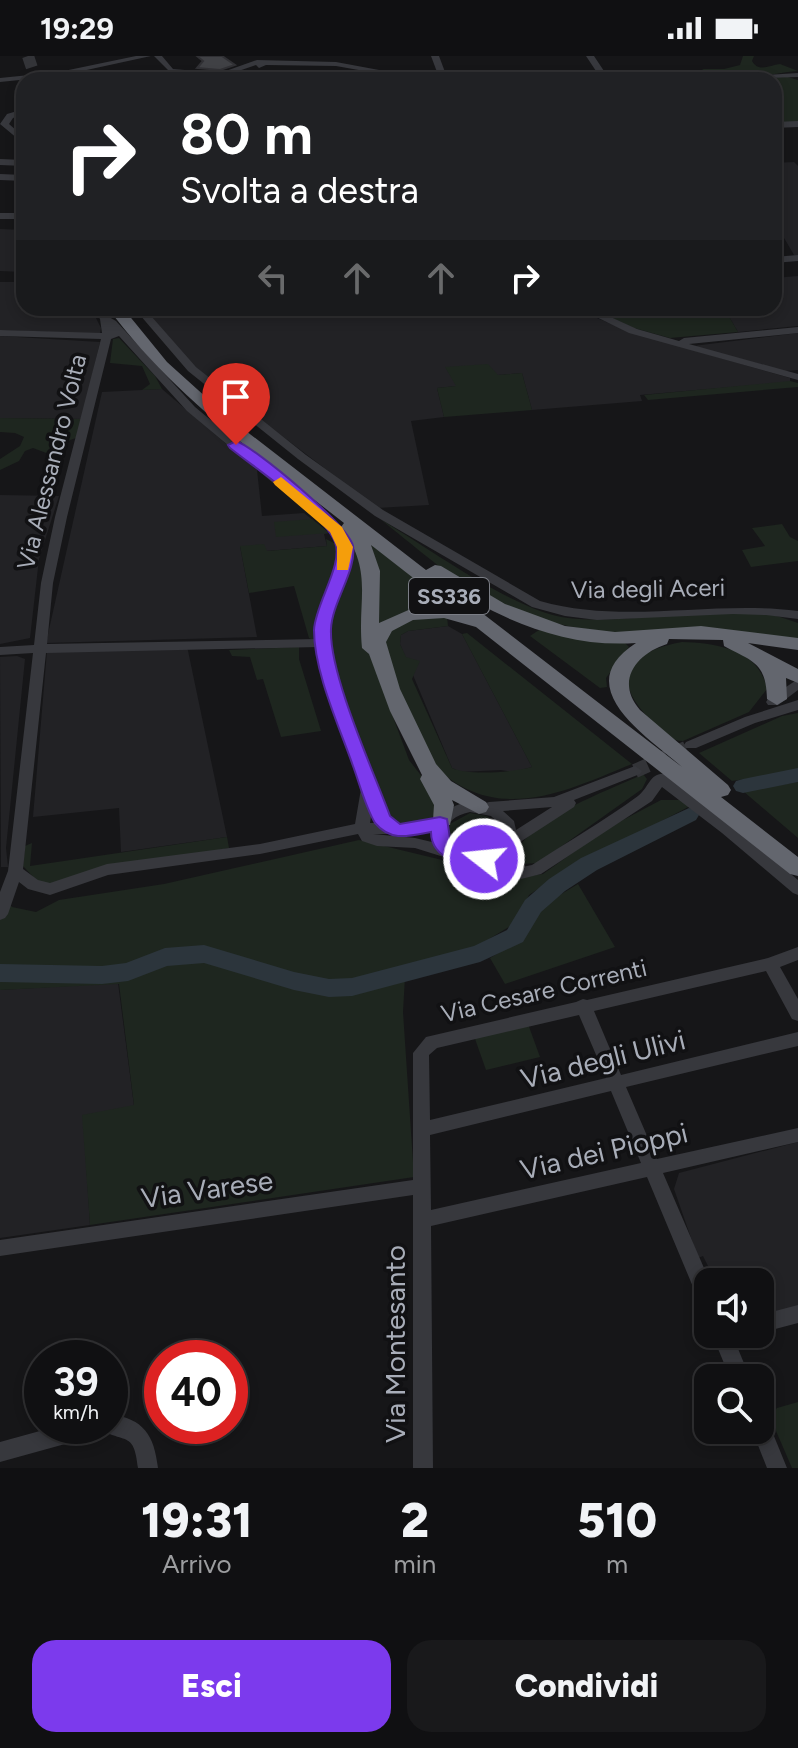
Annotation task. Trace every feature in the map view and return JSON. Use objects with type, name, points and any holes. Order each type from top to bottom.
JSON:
[{"type":"highway","name":"SS336","points":[[110,316],[195,397],[798,868]]},
{"type":"highway","name":"SS336","points":[[134,316],[171,362],[214,401],[798,853]]},
{"type":"highway","points":[[307,485],[365,546],[372,565],[369,636],[372,656],[405,737],[439,791],[444,805],[442,822]]},
{"type":"highway","points":[[421,561],[494,608],[532,623],[571,633],[630,638],[702,632],[798,644]]},
{"type":"highway","points":[[482,808],[444,787],[433,776],[411,735],[379,655],[377,640],[382,630],[392,621],[422,612],[456,614],[566,687]]},
{"type":"highway","points":[[742,809],[635,716],[620,695],[618,683],[631,655],[653,641],[668,638],[715,639],[736,644],[798,680]]},
{"type":"highway","points":[[762,657],[776,676],[777,699]]},
{"type":"street","points":[[68,72],[144,56]]},
{"type":"street","points":[[333,56],[340,65]]},
{"type":"street","points":[[238,72],[258,62],[340,65],[375,72]]},
{"type":"street","points":[[16,114],[4,124],[16,134]]},
{"type":"street","name":"Via Alessandro Volta","points":[[0,914],[15,871],[38,649],[61,517],[107,336],[106,316]]},
{"type":"street","points":[[108,316],[191,409],[337,530],[345,547],[342,568],[327,602],[323,630],[328,668],[367,783],[382,818],[393,830]]},
{"type":"street","name":"Via degli Aceri","points":[[146,316],[175,352],[210,385],[379,513],[536,604],[563,613],[594,616],[755,608],[798,615]]},
{"type":"street","points":[[600,316],[633,331],[796,375]]},
{"type":"street","points":[[675,342],[798,330]]},
{"type":"street","points":[[0,333],[122,335]]},
{"type":"street","points":[[0,651],[150,644],[244,646],[325,643]]},
{"type":"street","points":[[750,720],[798,680]]},
{"type":"street","points":[[691,745],[750,720],[798,705]]},
{"type":"street","points":[[15,871],[33,885],[50,889],[107,870],[260,849],[362,828],[426,829],[442,822],[454,811],[555,802],[635,771]]},
{"type":"street","points":[[647,797],[660,778],[798,889]]},
{"type":"street","points":[[362,828],[367,808],[367,783]]},
{"type":"street","points":[[442,822],[440,839],[458,855],[484,859],[594,789]]},
{"type":"street","points":[[362,828],[371,839],[409,842],[504,871],[529,872],[556,859],[647,797],[675,790]]},
{"type":"street","points":[[482,808],[504,818],[511,833],[508,844],[511,862],[529,872]]},
{"type":"street","name":"Via Cesare Correnti","points":[[422,1220],[421,1053],[432,1042],[770,964],[798,953]]},
{"type":"street","points":[[770,964],[798,1014]]},
{"type":"street","points":[[583,1005],[695,1268]]},
{"type":"street","name":"Via degli Ulivi","points":[[421,1130],[798,1039]]},
{"type":"street","name":"Via dei Pioppi","points":[[422,1220],[798,1135]]},
{"type":"street","name":"Via Varese","points":[[0,1248],[422,1186]]},
{"type":"street","name":"Via Montesanto","points":[[422,1220],[423,1468]]},
{"type":"street","points":[[774,1320],[798,1314]]},
{"type":"street","points":[[128,1426],[141,1437],[148,1468]]},
{"type":"street","points":[[0,1452],[29,1444]]},
{"type":"street","points":[[767,1444],[777,1468]]},
{"type":"shaded area","points":[[743,56],[754,56],[752,61],[758,67],[780,64],[798,71],[707,72],[702,69],[740,65]]},
{"type":"shaded area","points":[[782,77],[798,80],[798,122],[782,123]]},
{"type":"shaded area","points":[[794,162],[798,166],[798,255],[794,255],[782,234],[782,163]]},
{"type":"shaded area","points":[[0,229],[16,230],[16,272],[0,271]]},
{"type":"shaded area","points":[[798,276],[798,326],[738,332],[729,316],[782,316],[782,277]]},
{"type":"shaded area","points":[[0,282],[16,282],[16,316],[95,316],[101,328],[100,334],[0,330]]},
{"type":"shaded area","points":[[150,316],[592,316],[633,333],[790,378],[790,382],[640,395],[642,401],[532,410],[522,373],[498,375],[446,368],[457,386],[437,388],[444,417],[411,421],[429,505],[377,508],[224,392],[187,359]]},
{"type":"shaded area","points":[[608,316],[729,316],[738,332],[670,338],[634,328]]},
{"type":"shaded area","points":[[798,333],[798,370],[785,371],[693,346]]},
{"type":"shaded area","points":[[0,336],[100,342],[82,419],[0,418]]},
{"type":"shaded area","points":[[119,338],[155,376],[162,389],[142,390],[150,384],[142,366],[110,363],[113,339]]},
{"type":"shaded area","points":[[488,364],[498,375],[522,373],[532,410],[444,417],[437,388],[456,386],[445,367]]},
{"type":"shaded area","points":[[790,381],[798,383],[798,387],[648,400],[644,395]]},
{"type":"shaded area","points":[[162,389],[257,470],[262,516],[304,513],[329,533],[324,534],[327,546],[266,551],[240,546],[257,637],[46,643],[102,392]]},
{"type":"shaded area","points":[[0,418],[82,419],[76,438],[70,440],[59,454],[33,448],[25,451],[19,461],[0,470],[0,459],[20,446],[24,437],[0,432]]},
{"type":"shaded area","points":[[0,495],[59,496],[39,559],[30,638],[0,644]]},
{"type":"shaded area","points":[[312,519],[329,533],[276,537],[274,522]]},
{"type":"shaded area","points":[[380,519],[498,592],[547,613],[591,620],[710,611],[757,612],[798,623],[798,641],[637,636],[558,624],[520,612],[471,589]]},
{"type":"shaded area","points":[[782,524],[790,537],[798,541],[798,561],[751,567],[742,550],[765,546],[752,528]]},
{"type":"shaded area","points":[[351,536],[364,558],[367,647],[409,760],[423,778],[438,809],[422,825],[401,825],[387,816],[332,660],[330,607],[347,566],[346,540]]},
{"type":"shaded area","points":[[326,539],[336,544],[338,560],[320,608],[317,638],[313,640],[309,638],[294,586],[249,593],[240,546],[264,544],[267,551],[327,546]]},
{"type":"shaded area","points":[[370,541],[459,610],[415,610],[375,629],[378,569]]},
{"type":"shaded area","points":[[447,617],[448,626],[408,631],[401,635],[400,644],[406,657],[420,661],[412,679],[452,768],[492,772],[532,767],[462,634],[467,633],[632,764],[556,793],[506,799],[481,795],[457,784],[433,765],[383,655],[386,631],[408,618]]},
{"type":"shaded area","points":[[448,626],[462,634],[532,767],[514,772],[461,772],[452,768],[400,644],[401,635],[408,631]]},
{"type":"shaded area","points":[[539,630],[573,638],[625,643],[629,647],[606,678],[607,687],[600,688],[530,636]]},
{"type":"shaded area","points":[[682,642],[722,647],[746,657],[755,665],[767,689],[749,712],[683,741],[668,736],[642,711],[632,697],[628,684],[629,672],[635,662],[661,647]]},
{"type":"shaded area","points":[[187,646],[227,837],[121,852],[119,808],[33,817],[47,651]]},
{"type":"shaded area","points":[[299,647],[299,659],[321,731],[281,737],[263,679],[257,680],[250,657],[232,656],[229,650]]},
{"type":"shaded area","points":[[0,657],[25,659],[6,848],[8,867],[1,867]]},
{"type":"shaded area","points":[[798,713],[798,771],[732,781],[699,753],[782,716]]},
{"type":"shaded area","points":[[643,774],[647,779],[642,789],[538,863],[522,864],[513,853],[540,826],[556,816]]},
{"type":"shaded area","points":[[798,782],[798,838],[743,791]]},
{"type":"shaded area","points":[[661,800],[679,800],[692,805],[559,875],[529,895],[517,922],[471,950],[348,982],[351,991],[405,977],[403,1012],[414,1177],[90,1225],[82,1115],[134,1105],[119,984],[0,990],[0,892],[12,907],[36,912],[59,900],[164,884],[359,840],[517,878],[543,874],[606,829]]},
{"type":"shaded area","points":[[470,813],[487,816],[499,825],[501,837],[495,845],[467,851],[452,842],[450,824]]},
{"type":"shaded area","points":[[227,837],[229,848],[47,884],[38,882],[23,866],[25,846],[32,843],[30,866]]},
{"type":"shaded area","points":[[578,884],[615,947],[505,984],[490,958],[524,938],[540,907]]},
{"type":"shaded area","points":[[118,983],[134,1106],[83,1116],[90,1225],[0,1238],[0,990]]},
{"type":"shaded area","points":[[528,1024],[540,1057],[486,1070],[474,1036]]},
{"type":"shaded area","points":[[798,1142],[798,1307],[774,1314],[774,1268],[709,1268],[703,1256],[698,1258],[674,1189],[679,1173]]},
{"type":"shaded area","points":[[798,1402],[798,1468],[792,1468],[774,1426],[777,1408]]},
{"type":"building","points":[[197,56],[222,56],[235,65],[220,70],[197,68],[203,61]]},
{"type":"waterway","points":[[743,786],[798,775]]},
{"type":"waterway","points":[[0,973],[102,975],[128,972],[165,957],[204,954],[294,981],[329,988],[352,987],[480,953],[515,936],[533,906],[557,885],[589,864],[689,815]]},
{"type":"tunnel","points":[[28,56],[33,72]]},
{"type":"tunnel","points":[[635,771],[686,748]]},
{"type":"slow traffic","points":[[281,482],[337,530],[345,547],[342,567]]},
{"type":"route","points":[[236,445],[322,515],[337,530],[345,547],[342,568],[327,602],[323,630],[328,668],[382,818],[393,830],[399,831],[426,829],[440,824],[440,839],[452,853],[484,859]]}]
